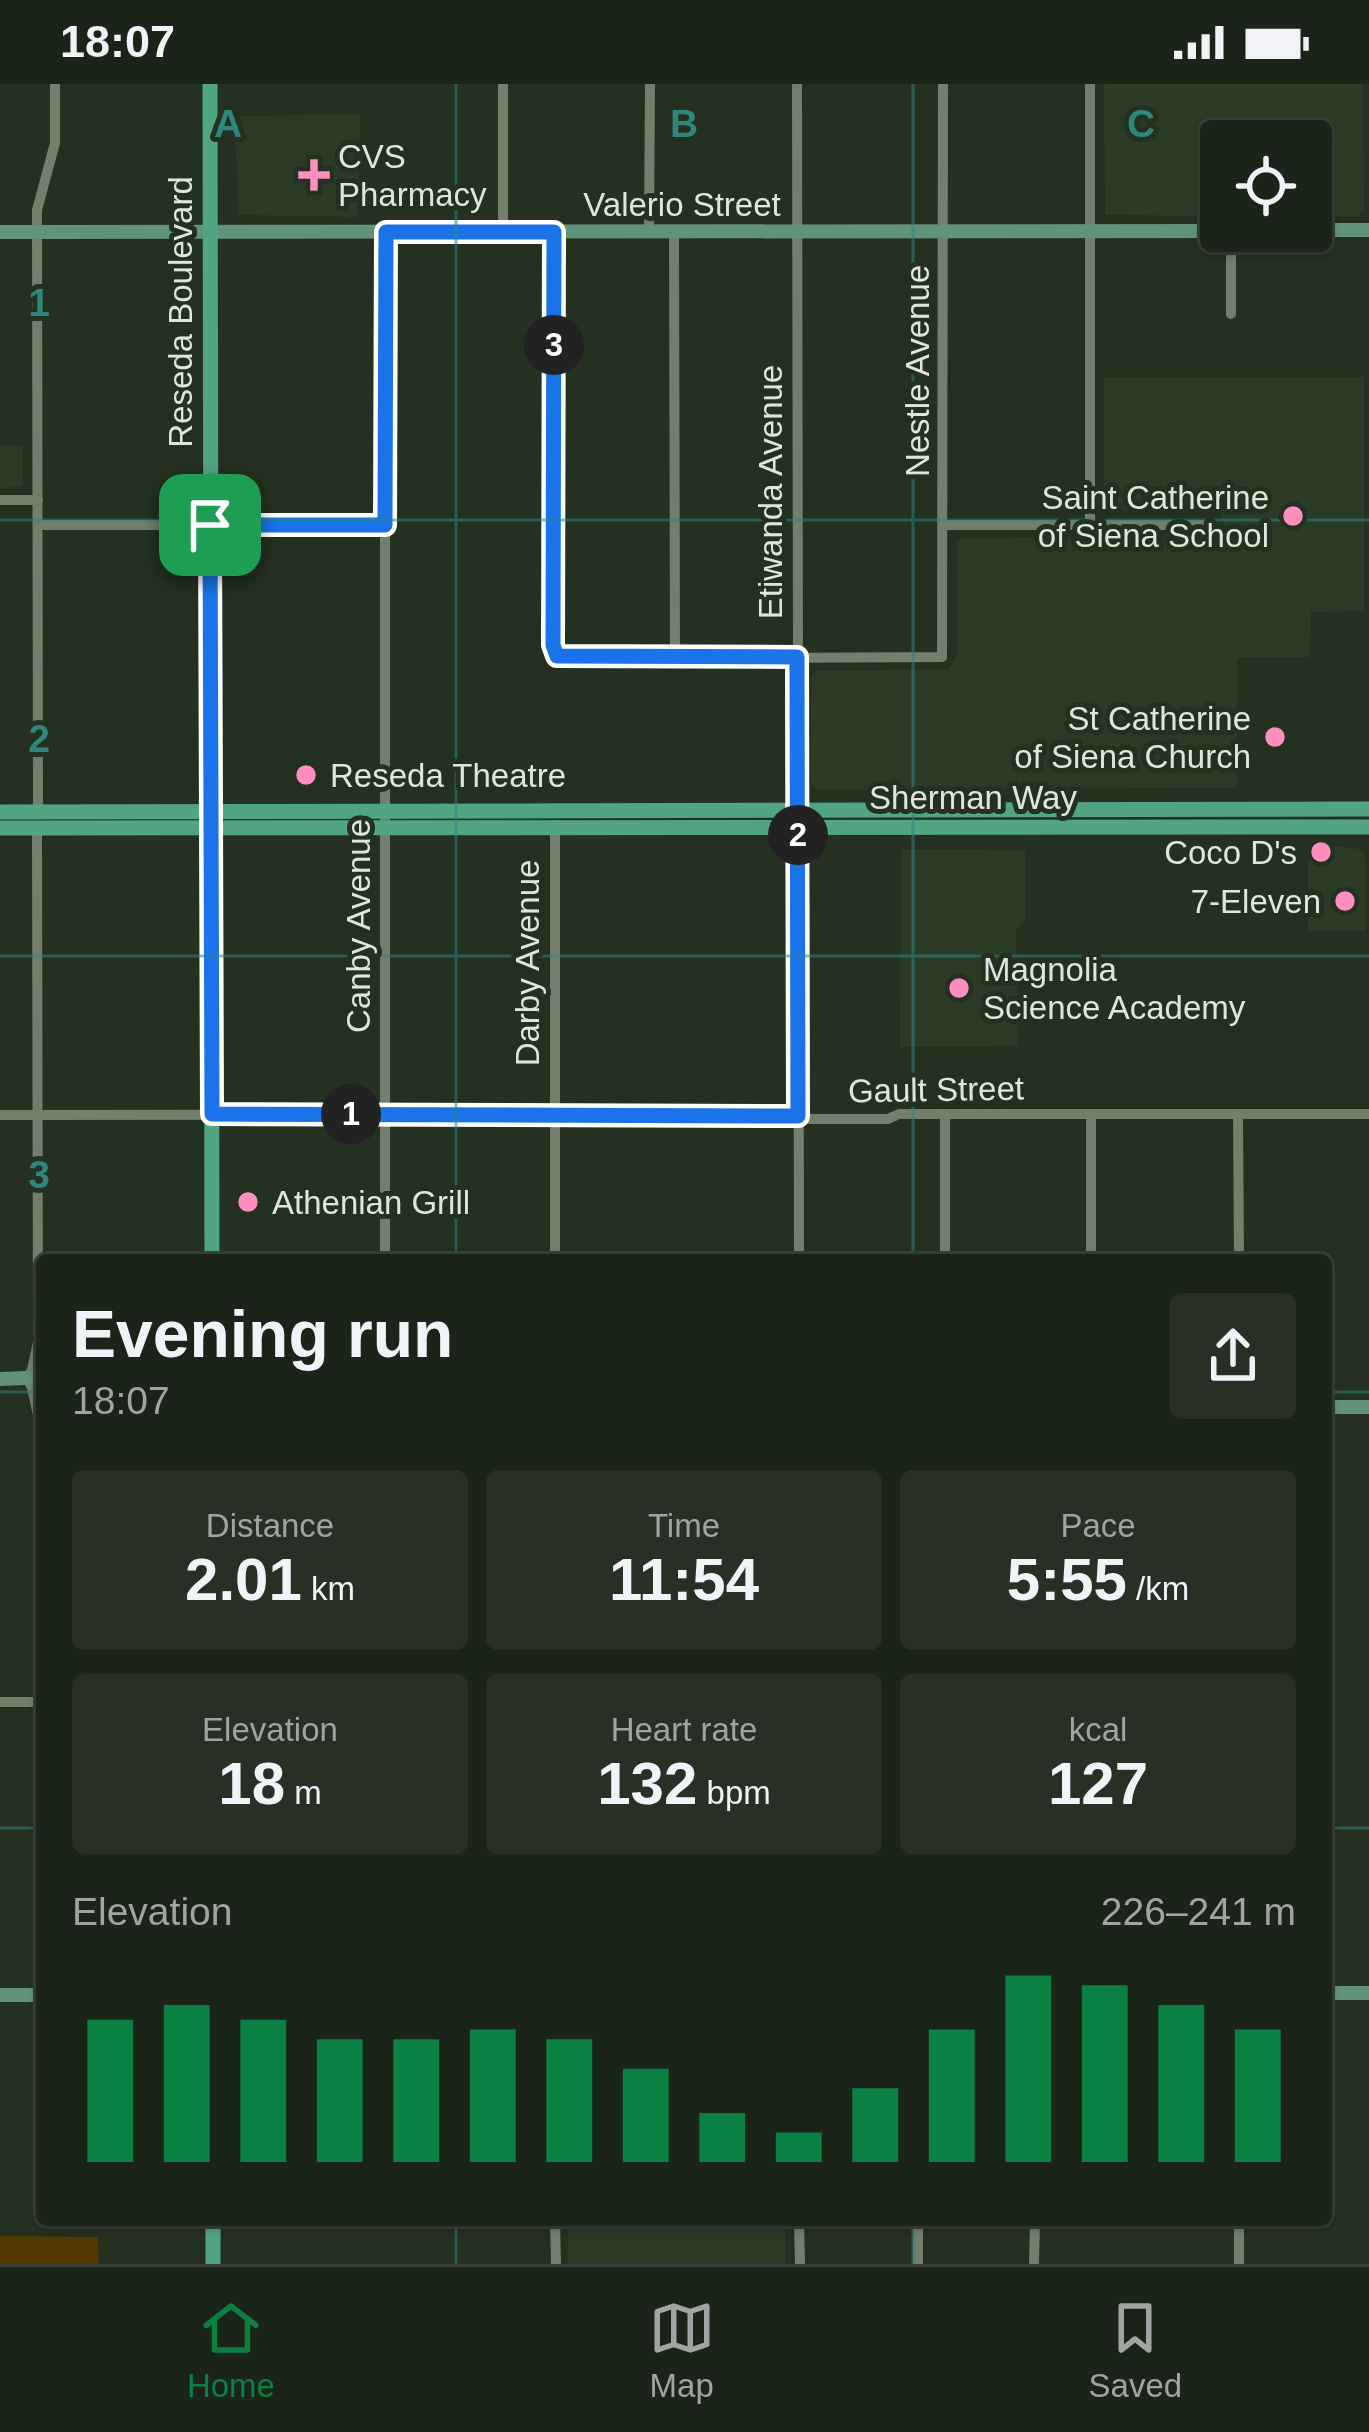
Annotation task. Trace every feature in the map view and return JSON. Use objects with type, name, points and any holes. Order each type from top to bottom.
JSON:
[{"type":"main road","name":"Reseda Boulevard","points":[[211,84],[212,1254]]},
{"type":"main road","name":"Sherman Way","points":[[0,828],[38,820],[798,818],[1369,808]]},
{"type":"main road","name":"Sherman Way","points":[[0,812],[38,820]]},
{"type":"main road","name":"Sherman Way","points":[[798,818],[1369,827]]},
{"type":"main road","points":[[213,2226],[213,2264]]},
{"type":"street","points":[[38,1254],[37,232],[39,196],[55,143],[55,84]]},
{"type":"street","points":[[503,84],[503,232]]},
{"type":"street","points":[[650,84],[650,231]]},
{"type":"street","name":"Etiwanda Avenue","points":[[797,84],[799,1254]]},
{"type":"street","name":"Nestle Avenue","points":[[797,657],[942,657],[944,84]]},
{"type":"street","points":[[1090,84],[1090,525]]},
{"type":"street","name":"Valerio Street","points":[[0,232],[1200,230]]},
{"type":"street","points":[[1332,230],[1369,230]]},
{"type":"street","points":[[674,231],[675,658]]},
{"type":"street","name":"Canby Avenue","points":[[386,232],[386,1254]]},
{"type":"street","points":[[554,232],[553,645],[557,656],[797,657]]},
{"type":"street","points":[[1231,252],[1231,314]]},
{"type":"street","points":[[0,500],[38,500]]},
{"type":"street","points":[[945,525],[1203,524]]},
{"type":"street","points":[[38,525],[385,525]]},
{"type":"street","name":"Darby Avenue","points":[[555,1254],[557,819]]},
{"type":"street","points":[[945,1114],[945,1254]]},
{"type":"street","name":"Gault Street","points":[[0,1115],[869,1119],[945,1114],[1369,1114]]},
{"type":"street","points":[[1091,1114],[1091,1254]]},
{"type":"street","points":[[1238,1114],[1238,1254]]},
{"type":"street","points":[[0,1379],[36,1379]]},
{"type":"street","points":[[1332,1407],[1369,1407]]},
{"type":"street","points":[[0,1702],[36,1702]]},
{"type":"street","points":[[1332,1993],[1369,1993]]},
{"type":"street","points":[[0,1995],[36,1995]]},
{"type":"street","points":[[555,2226],[556,2264]]},
{"type":"street","points":[[800,2226],[800,2264]]},
{"type":"street","points":[[918,2226],[918,2264]]},
{"type":"street","points":[[1034,2264],[1035,2226]]},
{"type":"street","points":[[1239,2226],[1239,2264]]},
{"type":"shaded area","points":[[1104,84],[1363,84],[1364,210],[1358,216],[1332,216],[1332,120],[1200,120],[1200,216],[1105,215]]},
{"type":"shaded area","points":[[360,114],[358,217],[239,215],[234,116]]},
{"type":"shaded area","points":[[1104,377],[1364,377],[1364,611],[1311,612],[1310,657],[1237,658],[1237,788],[818,790],[811,785],[811,676],[817,671],[949,669],[957,655],[957,543],[963,538],[1183,537],[1196,545],[1218,541],[1224,524],[1219,509],[1208,504],[1185,510],[1108,510],[1104,505]]},
{"type":"shaded area","points":[[0,445],[23,446],[23,484],[19,487],[0,488]]},
{"type":"shaded area","points":[[1336,846],[1365,854],[1366,931],[1308,931],[1308,849]]},
{"type":"shaded area","name":"Magnolia Science Academy","points":[[901,849],[1025,850],[1025,920],[1016,930],[1018,1046],[900,1047]]},
{"type":"shaded area","points":[[568,2226],[785,2226],[785,2264],[568,2264]]},
{"type":"shaded area","points":[[0,2236],[98,2237],[99,2264],[0,2264]]},
{"type":"place","name":"CVS Pharmacy","points":[[314,175]]},
{"type":"place","name":"Saint Catherine of Siena School","points":[[1293,516]]},
{"type":"place","name":"St Catherine of Siena Church","points":[[1275,737]]},
{"type":"place","name":"Reseda Theatre","points":[[306,775]]},
{"type":"place","name":"Coco D's","points":[[1321,852]]},
{"type":"place","name":"7-Eleven","points":[[1345,901]]},
{"type":"place","name":"Magnolia Science Academy","points":[[959,988]]},
{"type":"place","name":"Athenian Grill","points":[[248,1202]]},
{"type":"route","points":[[386,232],[554,232],[553,645],[557,656],[797,657],[798,1116],[212,1114],[210,525],[385,525],[386,232]]}]
